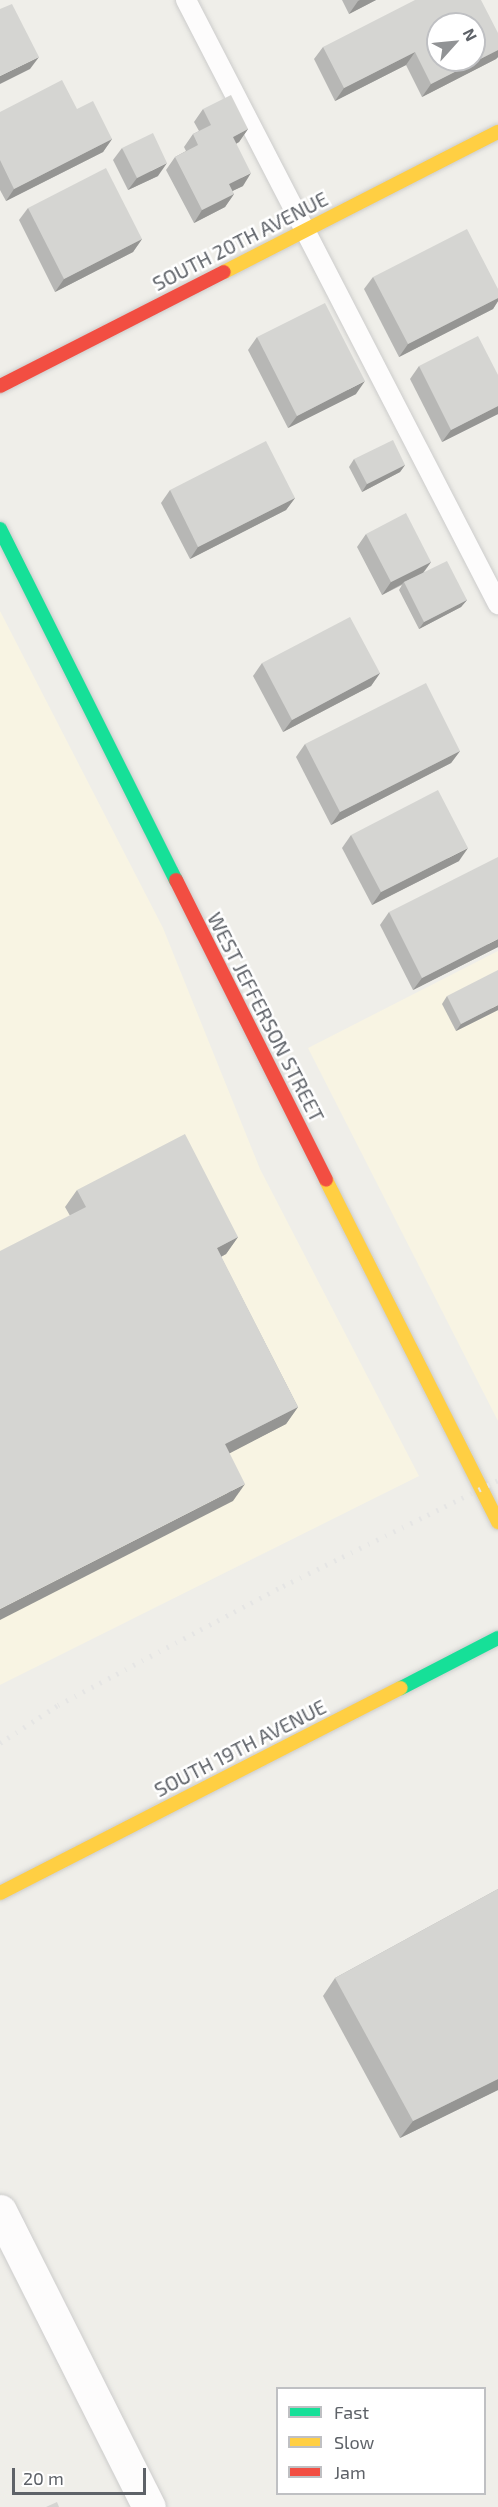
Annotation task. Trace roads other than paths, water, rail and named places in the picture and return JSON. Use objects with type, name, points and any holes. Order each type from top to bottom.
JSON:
[{"type":"street","name":"SOUTH 20TH AVENUE","points":[[0,386],[498,132]]},
{"type":"street","name":"WEST JEFFERSON STREET","points":[[0,529],[498,1522]]},
{"type":"street","name":"SOUTH 19TH AVENUE","points":[[0,1893],[498,1638]]},
{"type":"street","points":[[0,2211],[149,2507]]},
{"type":"lane","points":[[186,0],[498,604]]},
{"type":"railway","points":[[0,1743],[58,1705],[283,1586],[498,1480]]}]
